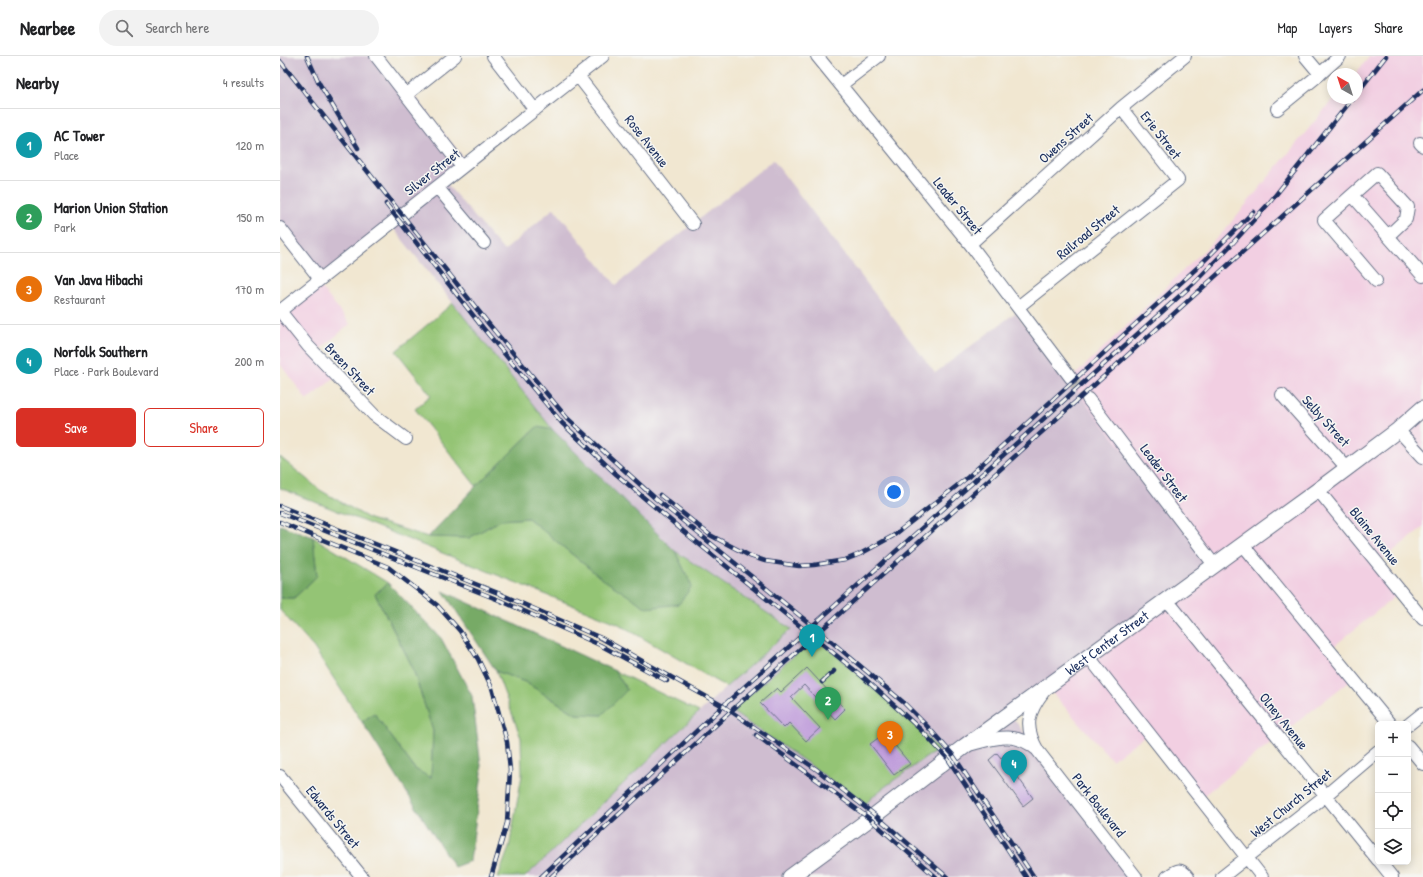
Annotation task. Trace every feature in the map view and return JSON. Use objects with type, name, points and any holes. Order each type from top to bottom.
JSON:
[{"type":"main road","name":"West Center Street","points":[[790,877],[875,815],[965,746],[1318,490],[1398,430],[1423,408]]},
{"type":"street","points":[[376,56],[462,167]]},
{"type":"street","points":[[406,95],[455,56]]},
{"type":"street","points":[[493,56],[535,110]]},
{"type":"street","name":"Silver Street","points":[[280,311],[602,56]]},
{"type":"street","name":"Leader Street","points":[[817,56],[970,244],[1071,378]]},
{"type":"street","points":[[841,85],[879,56]]},
{"type":"street","name":"Owens Street","points":[[970,244],[1121,108],[1185,56]]},
{"type":"street","points":[[1305,56],[1320,74]]},
{"type":"street","points":[[1277,109],[1340,56]]},
{"type":"street","name":"Rose Avenue","points":[[578,76],[693,224]]},
{"type":"street","name":"Erie Street","points":[[1121,108],[1178,180]]},
{"type":"street","points":[[1376,281],[1324,220],[1377,173],[1408,207],[1406,219],[1388,236]]},
{"type":"street","name":"Railroad Street","points":[[1018,307],[1178,180]]},
{"type":"street","points":[[437,187],[484,243]]},
{"type":"street","points":[[1352,195],[1423,276]]},
{"type":"street","points":[[280,228],[320,279]]},
{"type":"street","name":"Breen Street","points":[[280,311],[318,357],[374,415],[406,439]]},
{"type":"street","name":"Selby Street","points":[[1282,395],[1347,468]]},
{"type":"street","name":"Leader Street","points":[[1088,399],[1215,566]]},
{"type":"street","points":[[1398,430],[1423,457]]},
{"type":"street","name":"Blaine Avenue","points":[[1318,490],[1423,619]]},
{"type":"street","points":[[1243,545],[1388,721]]},
{"type":"street","name":"Olney Avenue","points":[[1167,600],[1375,856]]},
{"type":"street","points":[[1089,657],[1262,877]]},
{"type":"street","name":"Park Boulevard","points":[[1047,687],[1034,705],[1029,724],[1031,738],[1038,751],[1136,877]]},
{"type":"street","points":[[1411,723],[1423,713]]},
{"type":"street","name":"Park Boulevard","points":[[965,746],[1006,738],[1019,738],[1030,744],[1038,751]]},
{"type":"street","points":[[1411,750],[1423,764]]},
{"type":"street","name":"West Church Street","points":[[1222,877],[1325,796],[1375,754]]},
{"type":"street","name":"Edwards Street","points":[[280,776],[362,877]]},
{"type":"street","name":"Olney Avenue","points":[[1382,865],[1392,877]]},
{"type":"street","points":[[1167,877],[1179,870],[1184,872],[1188,877]]},
{"type":"shaded area","points":[[280,56],[383,56],[466,161],[444,181],[504,251],[554,208],[616,285],[773,160],[935,373],[1015,313],[1215,566],[1010,714],[1134,877],[525,877],[726,687],[790,629],[675,551],[553,430],[390,224],[323,274],[280,225]]},
{"type":"shaded area","points":[[1370,56],[1423,56],[1423,527],[1380,562],[1403,590],[1328,651],[1352,679],[1199,799],[1147,734],[1112,760],[1047,687],[1069,381],[1224,231],[1329,104],[1363,104],[1363,68],[1360,68]]},
{"type":"shaded area","points":[[315,280],[350,324],[317,352],[337,376],[307,400],[280,364],[280,307]]},
{"type":"green space","points":[[453,303],[553,430],[537,427],[476,486],[415,409],[431,395],[396,351]]},
{"type":"green space","points":[[537,427],[553,430],[675,551],[692,586],[679,604],[647,608],[601,578],[528,518],[501,520],[469,538],[428,537],[476,486]]},
{"type":"green space","points":[[280,457],[320,490],[370,519],[428,537],[469,538],[501,520],[528,518],[601,578],[692,586],[675,551],[791,629],[726,687],[617,623],[280,488]]},
{"type":"green space","points":[[280,525],[313,537],[317,576],[294,598],[280,598]]},
{"type":"green space","points":[[313,537],[388,583],[375,594],[412,666],[433,731],[431,779],[415,769],[374,713],[362,722],[314,648],[280,610],[280,598],[294,598],[317,576]]},
{"type":"green space","points":[[388,583],[441,638],[472,696],[482,773],[470,861],[454,867],[362,722],[374,713],[415,769],[431,778],[433,731],[412,666],[375,594]]},
{"type":"green space","points":[[443,591],[615,671],[627,690],[602,715],[576,714],[525,682],[496,671]]},
{"type":"green space","points":[[815,637],[894,705],[939,750],[886,786],[864,806],[816,769],[731,711]]},
{"type":"green space","points":[[496,671],[525,682],[576,714],[602,715],[627,690],[615,671],[699,712],[525,877],[498,877],[509,848],[522,775],[521,738]]},
{"type":"building","points":[[807,668],[845,709],[835,719],[804,685],[791,697],[820,728],[806,741],[789,723],[784,728],[760,703],[777,688],[781,692]]},
{"type":"building","points":[[885,733],[910,764],[894,775],[870,744]]},
{"type":"building","points":[[997,753],[1001,758],[1006,754],[1015,767],[1012,769],[1033,798],[1023,806],[989,760]]},
{"type":"tunnel","points":[[1071,378],[1088,399]]},
{"type":"railway","points":[[307,56],[319,83],[358,148]]},
{"type":"railway","points":[[1363,85],[1386,56]]},
{"type":"railway","points":[[280,61],[488,323],[567,418],[656,499],[820,632],[903,702],[953,755],[1034,877]]},
{"type":"railway","points":[[551,877],[731,711],[1423,90]]},
{"type":"railway","points":[[541,877],[723,706],[1195,282],[1270,202],[1348,104]]},
{"type":"railway","points":[[386,204],[483,328],[562,423],[616,474],[683,531],[863,677],[921,730],[948,759],[1026,877]]},
{"type":"railway","points":[[660,495],[710,535],[750,556],[765,561],[799,566],[814,565],[845,560],[860,554],[893,536],[968,477],[1198,267],[1253,212]]},
{"type":"railway","points":[[280,506],[498,593],[601,638],[723,706],[816,769],[875,815],[947,877]]},
{"type":"railway","points":[[280,513],[499,600],[600,645],[667,681]]},
{"type":"railway","points":[[280,522],[388,567],[437,605],[460,631],[478,659],[492,688],[507,742],[510,770],[507,823],[491,877]]},
{"type":"railway","points":[[822,682],[834,671]]},
{"type":"railway","points":[[756,735],[870,819],[936,877]]},
{"type":"place","name":"AC Tower","points":[[812,657]]},
{"type":"place","name":"Marion Union Station","points":[[828,720]]},
{"type":"place","name":"Van Java Hibachi","points":[[890,754]]},
{"type":"place","name":"Norfolk Southern","points":[[1014,783]]}]
